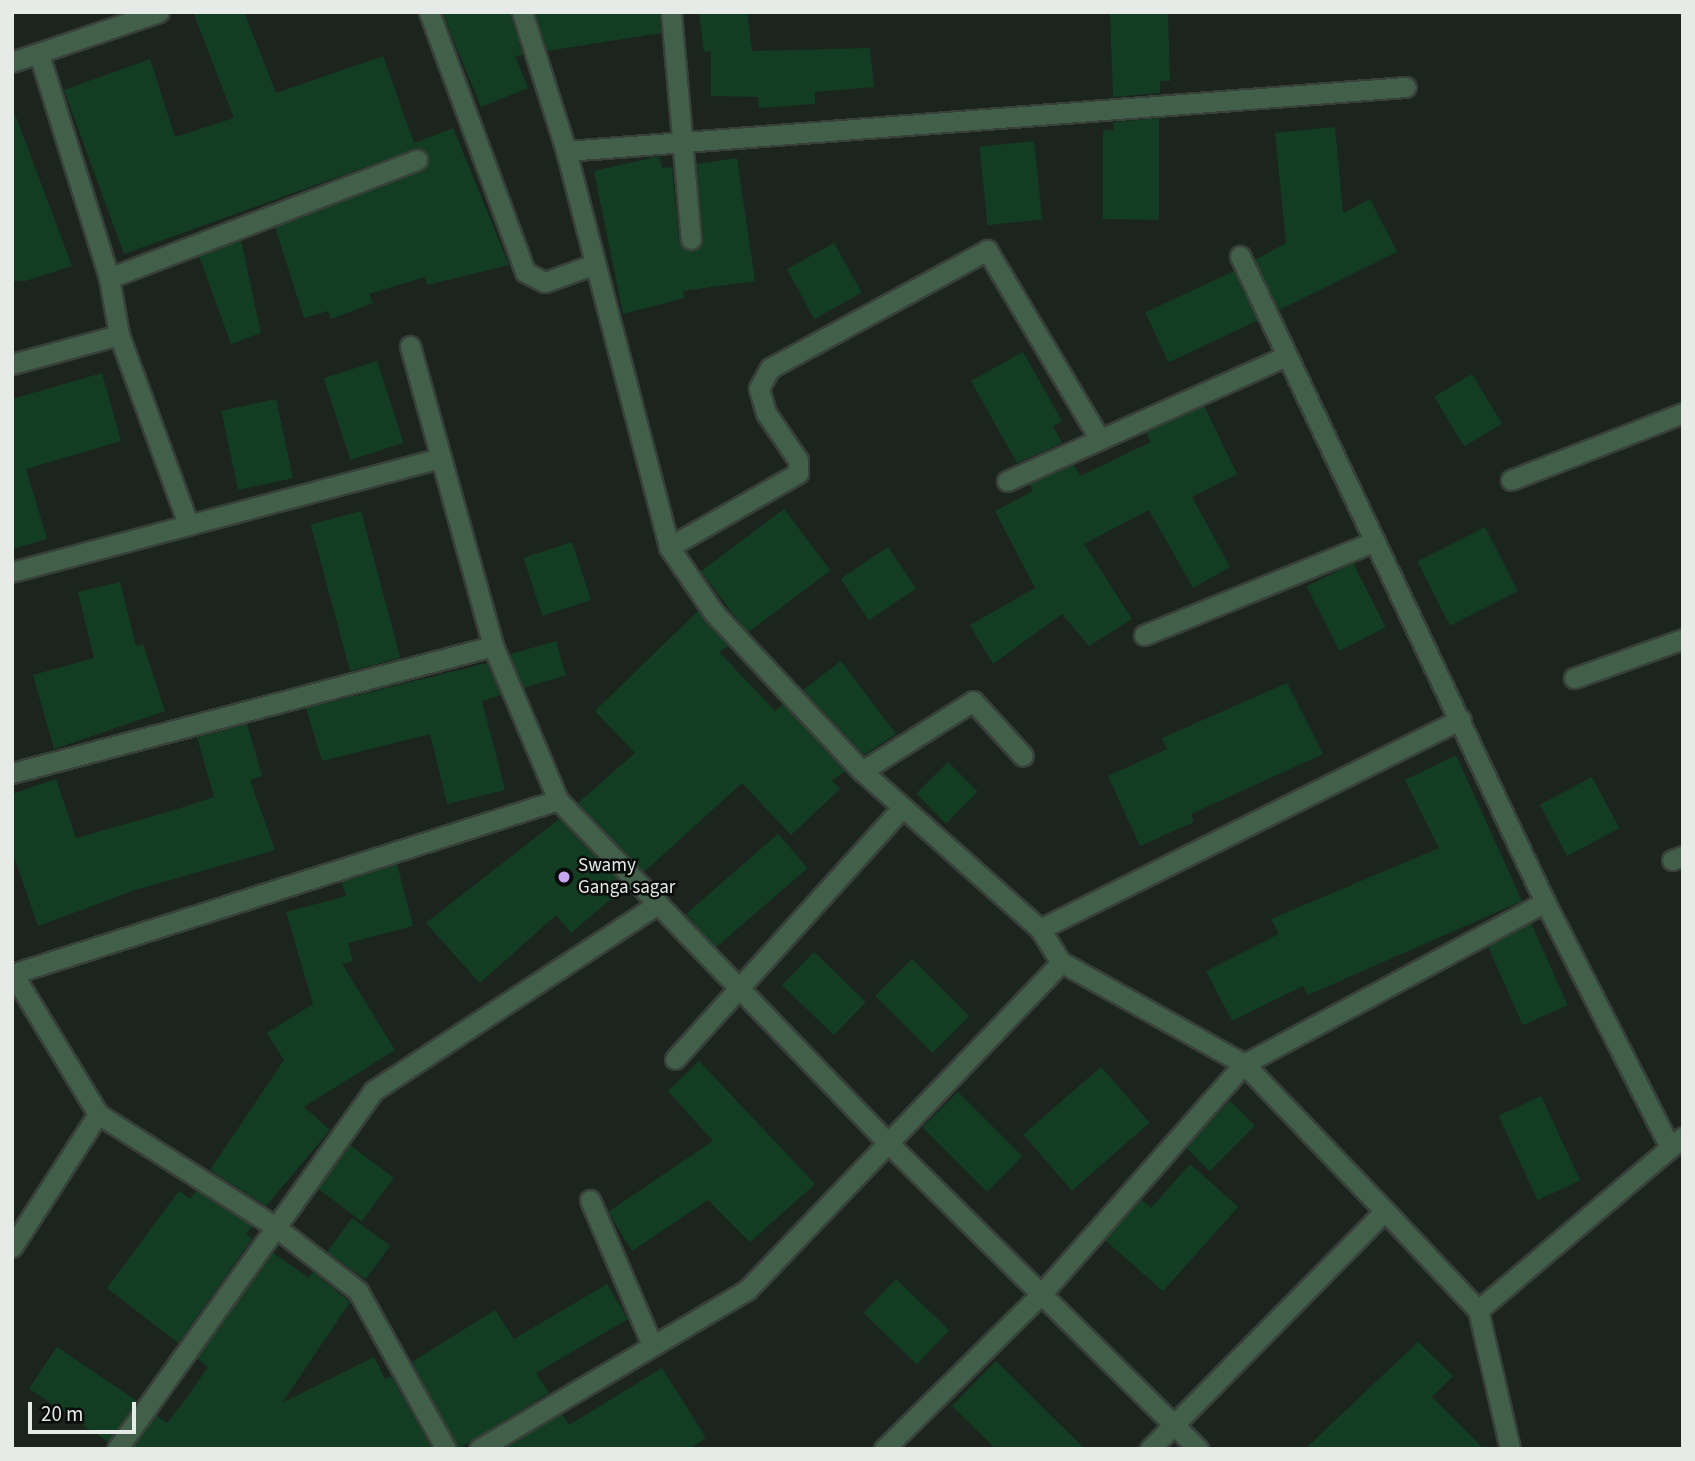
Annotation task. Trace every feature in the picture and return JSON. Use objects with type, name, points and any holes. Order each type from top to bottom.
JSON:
[{"type":"street","points":[[12,62],[159,12]]},
{"type":"street","points":[[429,12],[525,272],[545,282],[592,265]]},
{"type":"street","points":[[522,12],[566,151],[592,265],[669,547],[714,613],[862,771],[1040,929],[1060,962],[1244,1064],[1385,1211],[1478,1310],[1506,1445]]},
{"type":"street","points":[[671,12],[678,141],[691,239]]},
{"type":"street","points":[[39,54],[109,278],[119,335],[188,524]]},
{"type":"street","points":[[566,151],[1406,87]]},
{"type":"street","points":[[109,278],[417,160]]},
{"type":"street","points":[[669,547],[798,473],[798,460],[766,413],[759,388],[770,368],[987,250],[1100,439]]},
{"type":"street","points":[[1240,257],[1461,719],[1545,902],[1676,1142],[1478,1310]]},
{"type":"street","points":[[12,364],[119,335]]},
{"type":"street","points":[[410,346],[436,459],[494,646],[558,800],[888,1143],[1198,1449]]},
{"type":"street","points":[[1007,481],[1286,355]]},
{"type":"street","points":[[1511,480],[1683,413]]},
{"type":"street","points":[[12,572],[436,459]]},
{"type":"street","points":[[1144,635],[1375,541]]},
{"type":"street","points":[[1574,678],[1683,639]]},
{"type":"street","points":[[12,773],[494,646]]},
{"type":"street","points":[[862,771],[974,701],[1023,756]]},
{"type":"street","points":[[1040,929],[1461,719]]},
{"type":"street","points":[[446,1449],[358,1291],[273,1225],[98,1114],[13,974],[558,800]]},
{"type":"street","points":[[675,1059],[902,808]]},
{"type":"street","points":[[884,1449],[1042,1293],[1244,1064],[1545,902]]},
{"type":"street","points":[[117,1449],[273,1225],[373,1091],[657,904]]},
{"type":"street","points":[[479,1449],[651,1342],[747,1290],[1060,962]]},
{"type":"street","points":[[12,1247],[98,1114]]},
{"type":"street","points":[[590,1200],[651,1342]]},
{"type":"street","points":[[1150,1449],[1385,1211]]},
{"type":"building","points":[[193,12],[244,12],[276,93],[383,56],[414,143],[453,128],[509,265],[427,285],[425,277],[369,294],[373,303],[331,319],[328,311],[304,318],[275,227],[421,171],[429,156],[418,148],[124,254],[64,90],[150,59],[175,137],[234,118]]},
{"type":"building","points":[[442,12],[510,12],[523,55],[515,56],[528,88],[481,107]]},
{"type":"building","points":[[535,12],[659,12],[661,33],[547,51]]},
{"type":"building","points":[[699,12],[747,12],[752,51],[870,48],[874,87],[815,92],[815,104],[759,108],[758,97],[711,96],[711,51],[704,52]]},
{"type":"building","points":[[1110,12],[1168,12],[1170,81],[1160,81],[1160,93],[1113,97]]},
{"type":"building","points":[[12,106],[72,266],[25,281],[12,281]]},
{"type":"building","points":[[1159,118],[1159,220],[1103,219],[1103,130],[1114,130],[1113,122]]},
{"type":"building","points":[[1335,127],[1343,213],[1370,199],[1397,252],[1279,310],[1255,260],[1286,243],[1275,133]]},
{"type":"building","points":[[1034,141],[1042,220],[988,225],[979,147]]},
{"type":"building","points":[[659,156],[662,168],[672,167],[679,240],[691,251],[703,239],[697,164],[737,158],[755,281],[683,291],[684,298],[623,314],[594,171]]},
{"type":"building","points":[[241,240],[261,333],[231,344],[199,256]]},
{"type":"building","points":[[834,243],[862,293],[814,319],[787,269]]},
{"type":"building","points":[[1234,271],[1257,321],[1168,362],[1145,312]]},
{"type":"building","points":[[1023,352],[1062,421],[1053,426],[1062,443],[1017,463],[971,381]]},
{"type":"building","points":[[377,361],[404,443],[350,460],[324,378]]},
{"type":"building","points":[[102,373],[121,441],[26,469],[47,539],[12,549],[12,399]]},
{"type":"building","points":[[1472,374],[1502,424],[1464,446],[1434,397]]},
{"type":"building","points":[[276,399],[293,478],[238,490],[221,411]]},
{"type":"building","points":[[1204,406],[1237,474],[1192,497],[1230,567],[1193,588],[1149,510],[1084,544],[1132,619],[1089,646],[1062,614],[993,664],[970,625],[1035,588],[995,511],[1033,491],[1029,484],[1074,465],[1080,476],[1151,442],[1146,432]]},
{"type":"building","points":[[784,509],[830,570],[747,633],[701,572]]},
{"type":"building","points":[[361,511],[400,658],[350,671],[311,524]]},
{"type":"building","points":[[1485,527],[1518,591],[1450,626],[1417,562]]},
{"type":"building","points":[[572,542],[591,600],[542,616],[523,558]]},
{"type":"building","points":[[888,547],[916,588],[869,620],[841,579]]},
{"type":"building","points":[[1353,563],[1386,627],[1339,651],[1307,587]]},
{"type":"building","points":[[120,582],[136,646],[143,644],[165,711],[54,749],[33,675],[94,658],[78,592]]},
{"type":"building","points":[[698,611],[728,646],[719,652],[775,711],[783,704],[845,771],[832,781],[840,789],[791,835],[742,783],[644,872],[578,803],[635,753],[595,711]]},
{"type":"building","points":[[556,641],[566,676],[520,689],[510,654]]},
{"type":"building","points":[[841,661],[896,734],[864,755],[803,690]]},
{"type":"building","points":[[487,663],[501,695],[482,701],[505,790],[447,804],[430,734],[322,761],[306,708]]},
{"type":"building","points":[[1287,683],[1323,754],[1191,814],[1194,822],[1140,846],[1108,776],[1167,749],[1162,738]]},
{"type":"building","points":[[247,724],[262,776],[250,780],[275,850],[135,890],[38,926],[12,851],[12,794],[56,779],[76,838],[174,810],[214,797],[197,737]]},
{"type":"building","points":[[1456,755],[1522,901],[1308,995],[1303,986],[1232,1021],[1206,971],[1279,934],[1271,919],[1439,848],[1405,780]]},
{"type":"building","points":[[948,762],[978,792],[946,824],[916,794]]},
{"type":"building","points":[[1592,777],[1619,828],[1567,856],[1540,805]]},
{"type":"building","points":[[559,819],[625,887],[571,933],[556,915],[480,983],[426,923]]},
{"type":"building","points":[[778,834],[808,868],[715,948],[686,914]]},
{"type":"building","points":[[397,864],[413,926],[348,943],[353,961],[342,964],[395,1050],[304,1107],[330,1130],[266,1206],[210,1170],[284,1060],[267,1033],[313,1004],[286,912],[346,896],[342,882]]},
{"type":"building","points":[[1531,923],[1568,1005],[1523,1025],[1486,943]]},
{"type":"building","points":[[814,952],[866,1002],[834,1035],[782,985]]},
{"type":"building","points":[[912,959],[969,1016],[933,1053],[875,996]]},
{"type":"building","points":[[699,1061],[815,1184],[750,1242],[708,1200],[632,1251],[608,1212],[713,1141],[668,1091]]},
{"type":"building","points":[[1101,1067],[1150,1123],[1072,1190],[1023,1135]]},
{"type":"building","points":[[958,1092],[1022,1156],[987,1192],[923,1127]]},
{"type":"building","points":[[1541,1096],[1580,1180],[1538,1200],[1498,1116]]},
{"type":"building","points":[[1230,1101],[1255,1126],[1209,1171],[1185,1146]]},
{"type":"building","points":[[350,1145],[394,1178],[361,1221],[318,1188]]},
{"type":"building","points":[[1190,1164],[1238,1207],[1163,1291],[1105,1240],[1141,1199],[1151,1208]]},
{"type":"building","points":[[179,1191],[190,1199],[196,1191],[252,1226],[246,1234],[252,1239],[178,1343],[107,1288]]},
{"type":"building","points":[[352,1218],[390,1246],[365,1280],[327,1252]]},
{"type":"building","points":[[273,1253],[309,1278],[313,1272],[350,1302],[282,1403],[374,1357],[385,1379],[391,1376],[432,1449],[132,1449],[156,1415],[167,1423],[185,1400],[208,1367],[197,1358]]},
{"type":"building","points":[[896,1279],[949,1330],[917,1364],[863,1313]]},
{"type":"building","points":[[607,1284],[628,1319],[536,1373],[549,1393],[458,1449],[412,1362],[495,1310],[514,1339]]},
{"type":"building","points":[[1418,1342],[1453,1376],[1432,1397],[1484,1449],[1305,1449]]},
{"type":"building","points":[[57,1347],[137,1401],[109,1442],[29,1388]]},
{"type":"building","points":[[996,1361],[1085,1449],[996,1449],[952,1406]]},
{"type":"building","points":[[662,1368],[706,1438],[689,1449],[503,1449],[562,1414],[569,1425]]},
{"type":"place","name":"Swamy Ganga sagar","points":[[564,877]]}]
